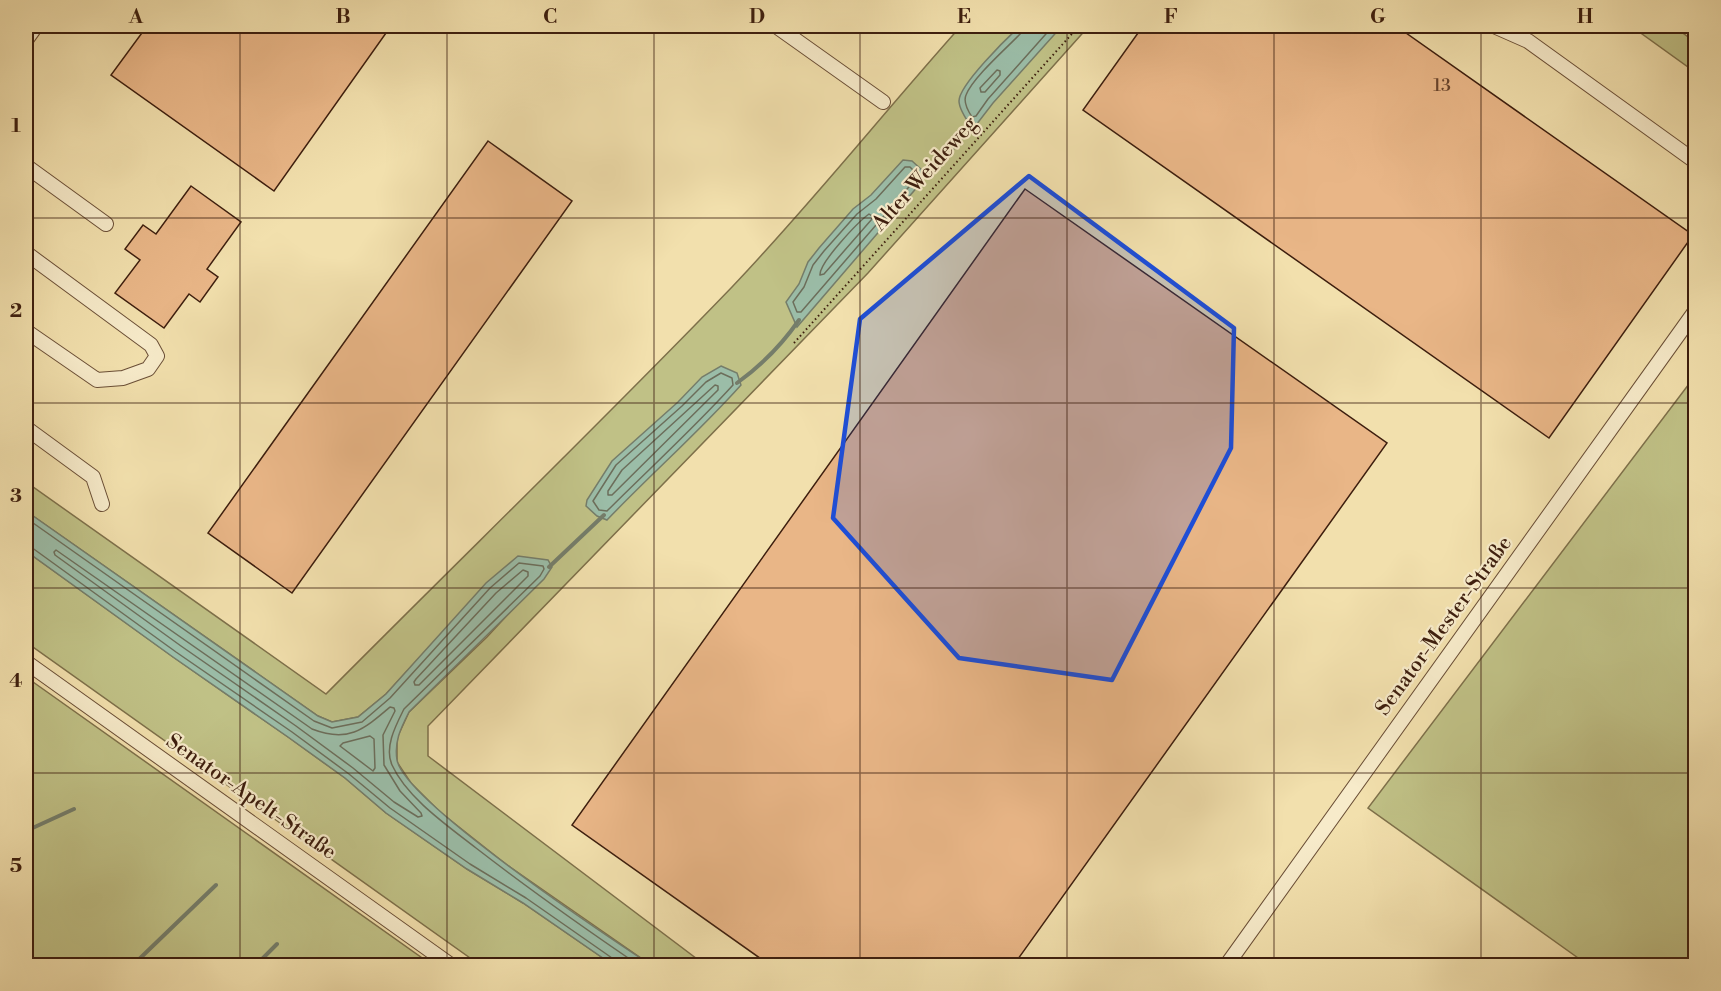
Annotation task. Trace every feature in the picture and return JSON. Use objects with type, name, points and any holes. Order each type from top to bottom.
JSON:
[{"type":"street","points":[[26,40],[36,26]]},
{"type":"street","points":[[776,26],[883,102]]},
{"type":"street","points":[[1494,26],[1528,41],[1695,162]]},
{"type":"street","points":[[26,166],[106,224]]},
{"type":"street","points":[[26,253],[151,345],[158,356],[148,369],[123,378],[97,380],[26,331]]},
{"type":"street","name":"Senator-Mester-Straße","points":[[1226,966],[1695,310]]},
{"type":"street","points":[[26,428],[93,477],[102,504]]},
{"type":"street","name":"Senator-Apelt-Straße","points":[[26,662],[452,966]]},
{"type":"path","name":"Alter Weideweg","points":[[794,343],[1079,26]]},
{"type":"highlighted area","points":[[1029,176],[1234,328],[1231,448],[1112,680],[959,658],[833,518],[860,319]]},
{"type":"green space","points":[[961,26],[1089,26],[868,273],[428,726],[428,756],[705,965],[651,965],[507,865],[440,812],[411,783],[397,762],[397,738],[409,712],[487,637],[525,596],[441,634],[386,694],[358,717],[332,722],[318,716],[26,511],[26,482],[326,694],[732,287],[791,223]]},
{"type":"green space","points":[[1631,26],[1673,26],[1695,42],[1695,72]]},
{"type":"green space","points":[[1695,376],[1695,965],[1588,965],[1368,808]]},
{"type":"green space","points":[[26,551],[345,778],[386,813],[613,965],[480,965],[26,642]]},
{"type":"green space","points":[[26,677],[432,965],[26,965]]},
{"type":"water","points":[[1020,26],[1062,26],[993,103],[973,129],[960,108],[961,94],[985,62]]},
{"type":"water","points":[[903,160],[912,161],[922,170],[922,180],[919,185],[797,327],[786,302],[799,284],[808,262],[853,209],[871,195]]},
{"type":"water","points":[[721,366],[737,373],[741,385],[607,520],[597,516],[586,506],[587,500],[612,461],[678,402],[702,377]]},
{"type":"water","points":[[26,511],[318,716],[332,722],[358,717],[386,694],[486,583],[518,556],[548,560],[552,567],[544,579],[409,712],[397,741],[397,760],[408,780],[469,836],[553,898],[651,965],[613,965],[386,813],[345,778],[26,551]]},
{"type":"building","points":[[147,26],[391,26],[274,191],[111,75]]},
{"type":"building","points":[[1143,26],[1396,26],[1693,235],[1549,438],[1083,110]]},
{"type":"building","points":[[488,141],[572,201],[292,593],[208,533]]},
{"type":"building","points":[[191,186],[241,222],[207,269],[218,277],[200,302],[189,294],[164,328],[115,293],[140,260],[125,249],[143,225],[156,234]]},
{"type":"building","points":[[1025,189],[1387,443],[1013,966],[771,966],[572,825]]},
{"type":"waterway","points":[[918,178],[932,172],[973,123]]},
{"type":"waterway","points":[[737,383],[771,354],[799,320]]},
{"type":"waterway","points":[[549,567],[604,515]]},
{"type":"waterway","points":[[26,831],[74,809]]},
{"type":"waterway","points":[[132,966],[216,885]]},
{"type":"waterway","points":[[255,966],[277,944]]}]
